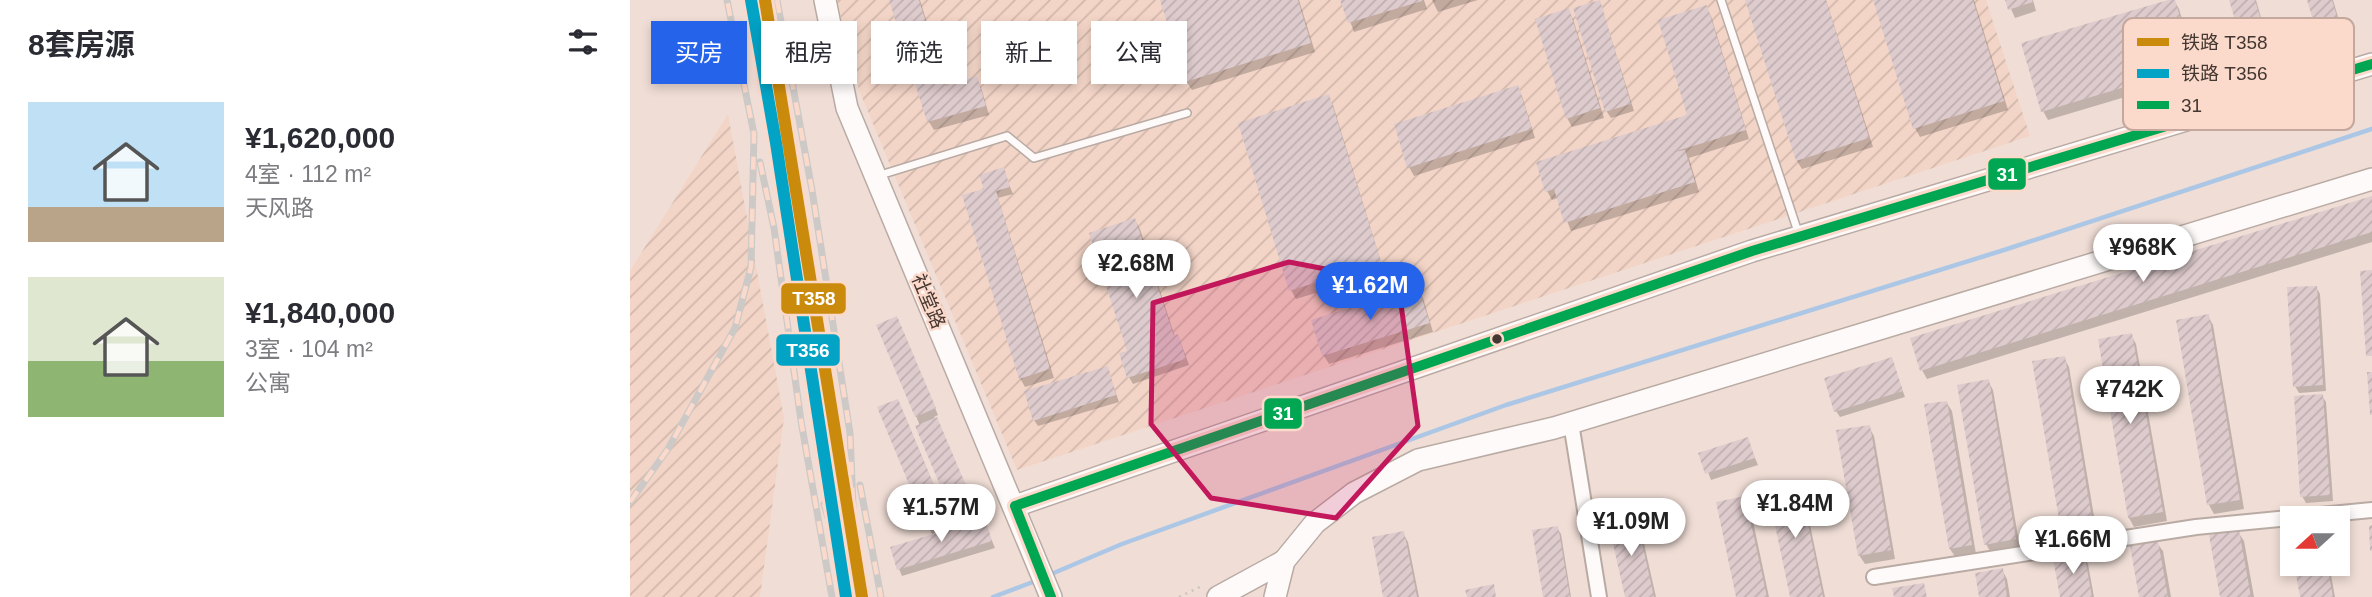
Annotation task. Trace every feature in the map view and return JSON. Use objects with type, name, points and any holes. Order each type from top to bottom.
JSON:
[{"type":"main road","name":"社堂路","points":[[825,0],[847,108],[1051,597]]},
{"type":"main road","points":[[2354,69],[2372,64]]},
{"type":"main road","points":[[1015,506],[1799,236],[2152,130]]},
{"type":"main road","points":[[1218,597],[1284,561],[1315,523],[1354,493],[1418,460],[1572,423],[2372,179]]},
{"type":"main road","points":[[1275,597],[1284,561]]},
{"type":"street","points":[[1572,423],[1599,597]]},
{"type":"street","points":[[1874,577],[2196,527],[2372,510]]},
{"type":"lane","points":[[1721,0],[1799,236]]},
{"type":"lane","points":[[876,176],[1007,136],[1034,158],[1187,113]]},
{"type":"highlighted area","points":[[1289,262],[1398,283],[1418,426],[1336,518],[1211,498],[1151,424],[1153,303]]},
{"type":"shaded area","points":[[837,0],[1986,0],[2030,136],[1017,470],[859,90],[857,21],[842,21]]},
{"type":"shaded area","points":[[728,114],[784,418],[760,597],[630,597],[630,271]]},
{"type":"building","points":[[889,0],[919,0],[926,21],[896,21]]},
{"type":"building","points":[[1160,0],[1298,0],[1311,43],[1187,81],[1187,21],[1166,21]]},
{"type":"building","points":[[1340,0],[1422,0],[1422,1],[1348,23]]},
{"type":"building","points":[[1600,0],[1631,104],[1605,112],[1573,8]]},
{"type":"building","points":[[1745,0],[1826,0],[1869,138],[1796,161]]},
{"type":"building","points":[[1873,0],[1973,0],[2004,101],[1913,129]]},
{"type":"building","points":[[2005,0],[2032,0],[2033,2],[2008,10]]},
{"type":"building","points":[[2168,0],[2175,0],[2180,18],[2123,18],[2123,88],[2041,112],[2021,43]]},
{"type":"building","points":[[2229,0],[2255,0],[2260,18],[2234,18]]},
{"type":"building","points":[[2307,0],[2332,0],[2337,18],[2312,18]]},
{"type":"building","points":[[1707,5],[1746,130],[1673,152],[1685,150],[1695,182],[1564,223],[1554,189],[1545,192],[1536,162],[1687,115],[1658,20]]},
{"type":"building","points":[[1569,8],[1600,108],[1566,119],[1535,19]]},
{"type":"building","points":[[977,76],[986,106],[927,122],[915,84],[967,84],[967,79]]},
{"type":"building","points":[[1518,85],[1532,129],[1407,168],[1394,124]]},
{"type":"building","points":[[1329,94],[1381,262],[1289,291],[1238,123]]},
{"type":"building","points":[[1004,167],[1010,187],[996,191],[1050,369],[1019,379],[962,195],[984,189],[979,175]]},
{"type":"building","points":[[2372,196],[2372,232],[1920,371],[1910,338]]},
{"type":"building","points":[[1135,218],[1174,336],[1178,334],[1186,359],[1127,378],[1119,353],[1127,351],[1089,233]]},
{"type":"building","points":[[2372,270],[2372,356],[2366,356],[2360,271]]},
{"type":"building","points":[[2317,286],[2323,385],[2293,387],[2287,287]]},
{"type":"building","points":[[1418,287],[1430,323],[1322,356],[1311,320]]},
{"type":"building","points":[[2209,314],[2240,500],[2207,505],[2176,320]]},
{"type":"building","points":[[897,316],[936,408],[915,417],[876,325]]},
{"type":"building","points":[[2132,333],[2163,512],[2128,518],[2098,339]]},
{"type":"building","points":[[2065,356],[2093,525],[2061,531],[2032,361]]},
{"type":"building","points":[[1892,357],[1903,391],[1834,412],[1824,378]]},
{"type":"building","points":[[1108,366],[1116,395],[1033,421],[1024,391]]},
{"type":"building","points":[[2367,372],[2372,372],[2372,415],[2370,415]]},
{"type":"building","points":[[1989,379],[2016,539],[1984,545],[1957,385]]},
{"type":"building","points":[[2323,394],[2330,495],[2300,497],[2294,396]]},
{"type":"building","points":[[898,399],[948,519],[927,528],[877,407]]},
{"type":"building","points":[[1947,401],[1972,545],[1949,549],[1924,404]]},
{"type":"building","points":[[937,417],[976,509],[954,518],[915,426]]},
{"type":"building","points":[[1870,425],[1891,550],[1858,556],[1836,430]]},
{"type":"building","points":[[1748,437],[1755,458],[1705,474],[1698,453]]},
{"type":"building","points":[[1799,480],[1823,597],[1790,597],[1767,487]]},
{"type":"building","points":[[1745,496],[1767,597],[1736,597],[1716,502]]},
{"type":"building","points":[[1636,516],[1654,597],[1625,597],[1608,522]]},
{"type":"building","points":[[985,519],[992,541],[897,570],[890,547]]},
{"type":"building","points":[[2372,525],[2372,551],[2370,551],[2369,526]]},
{"type":"building","points":[[1558,526],[1570,597],[1543,597],[1532,530]]},
{"type":"building","points":[[2239,530],[2251,597],[2220,597],[2209,535]]},
{"type":"building","points":[[1404,531],[1417,597],[1383,597],[1372,537]]},
{"type":"building","points":[[2158,541],[2168,597],[2139,597],[2130,546]]},
{"type":"building","points":[[2084,553],[2092,597],[2060,597],[2053,559]]},
{"type":"building","points":[[2003,568],[2007,597],[1979,597],[1975,573]]},
{"type":"building","points":[[2296,576],[2329,576],[2333,597],[2300,597]]},
{"type":"building","points":[[1924,583],[1927,597],[1894,597],[1892,588]]},
{"type":"building","points":[[1494,584],[1496,597],[1467,597],[1465,590]]},
{"type":"waterway","points":[[1049,575],[1122,544],[1506,405],[2004,250],[2372,129]]},
{"type":"waterway","points":[[993,597],[1038,580]]},
{"type":"railway","points":[[630,502],[668,449],[735,328],[751,267],[754,134],[727,0]]},
{"type":"railway","points":[[777,0],[812,190],[850,433],[855,554]]},
{"type":"railway","points":[[760,162],[774,228],[801,421],[832,597]]},
{"type":"railway","points":[[860,485],[881,597]]},
{"type":"railway","points":[[824,504],[838,551]]},
{"type":"rail line","name":"T356","points":[[751,0],[776,143],[846,597]]},
{"type":"rail line","name":"T358","points":[[765,0],[862,597]]},
{"type":"transit line","name":"31","points":[[2354,69],[2372,64]]},
{"type":"transit line","name":"31","points":[[1051,597],[1015,506],[1752,251],[2153,130]]}]
